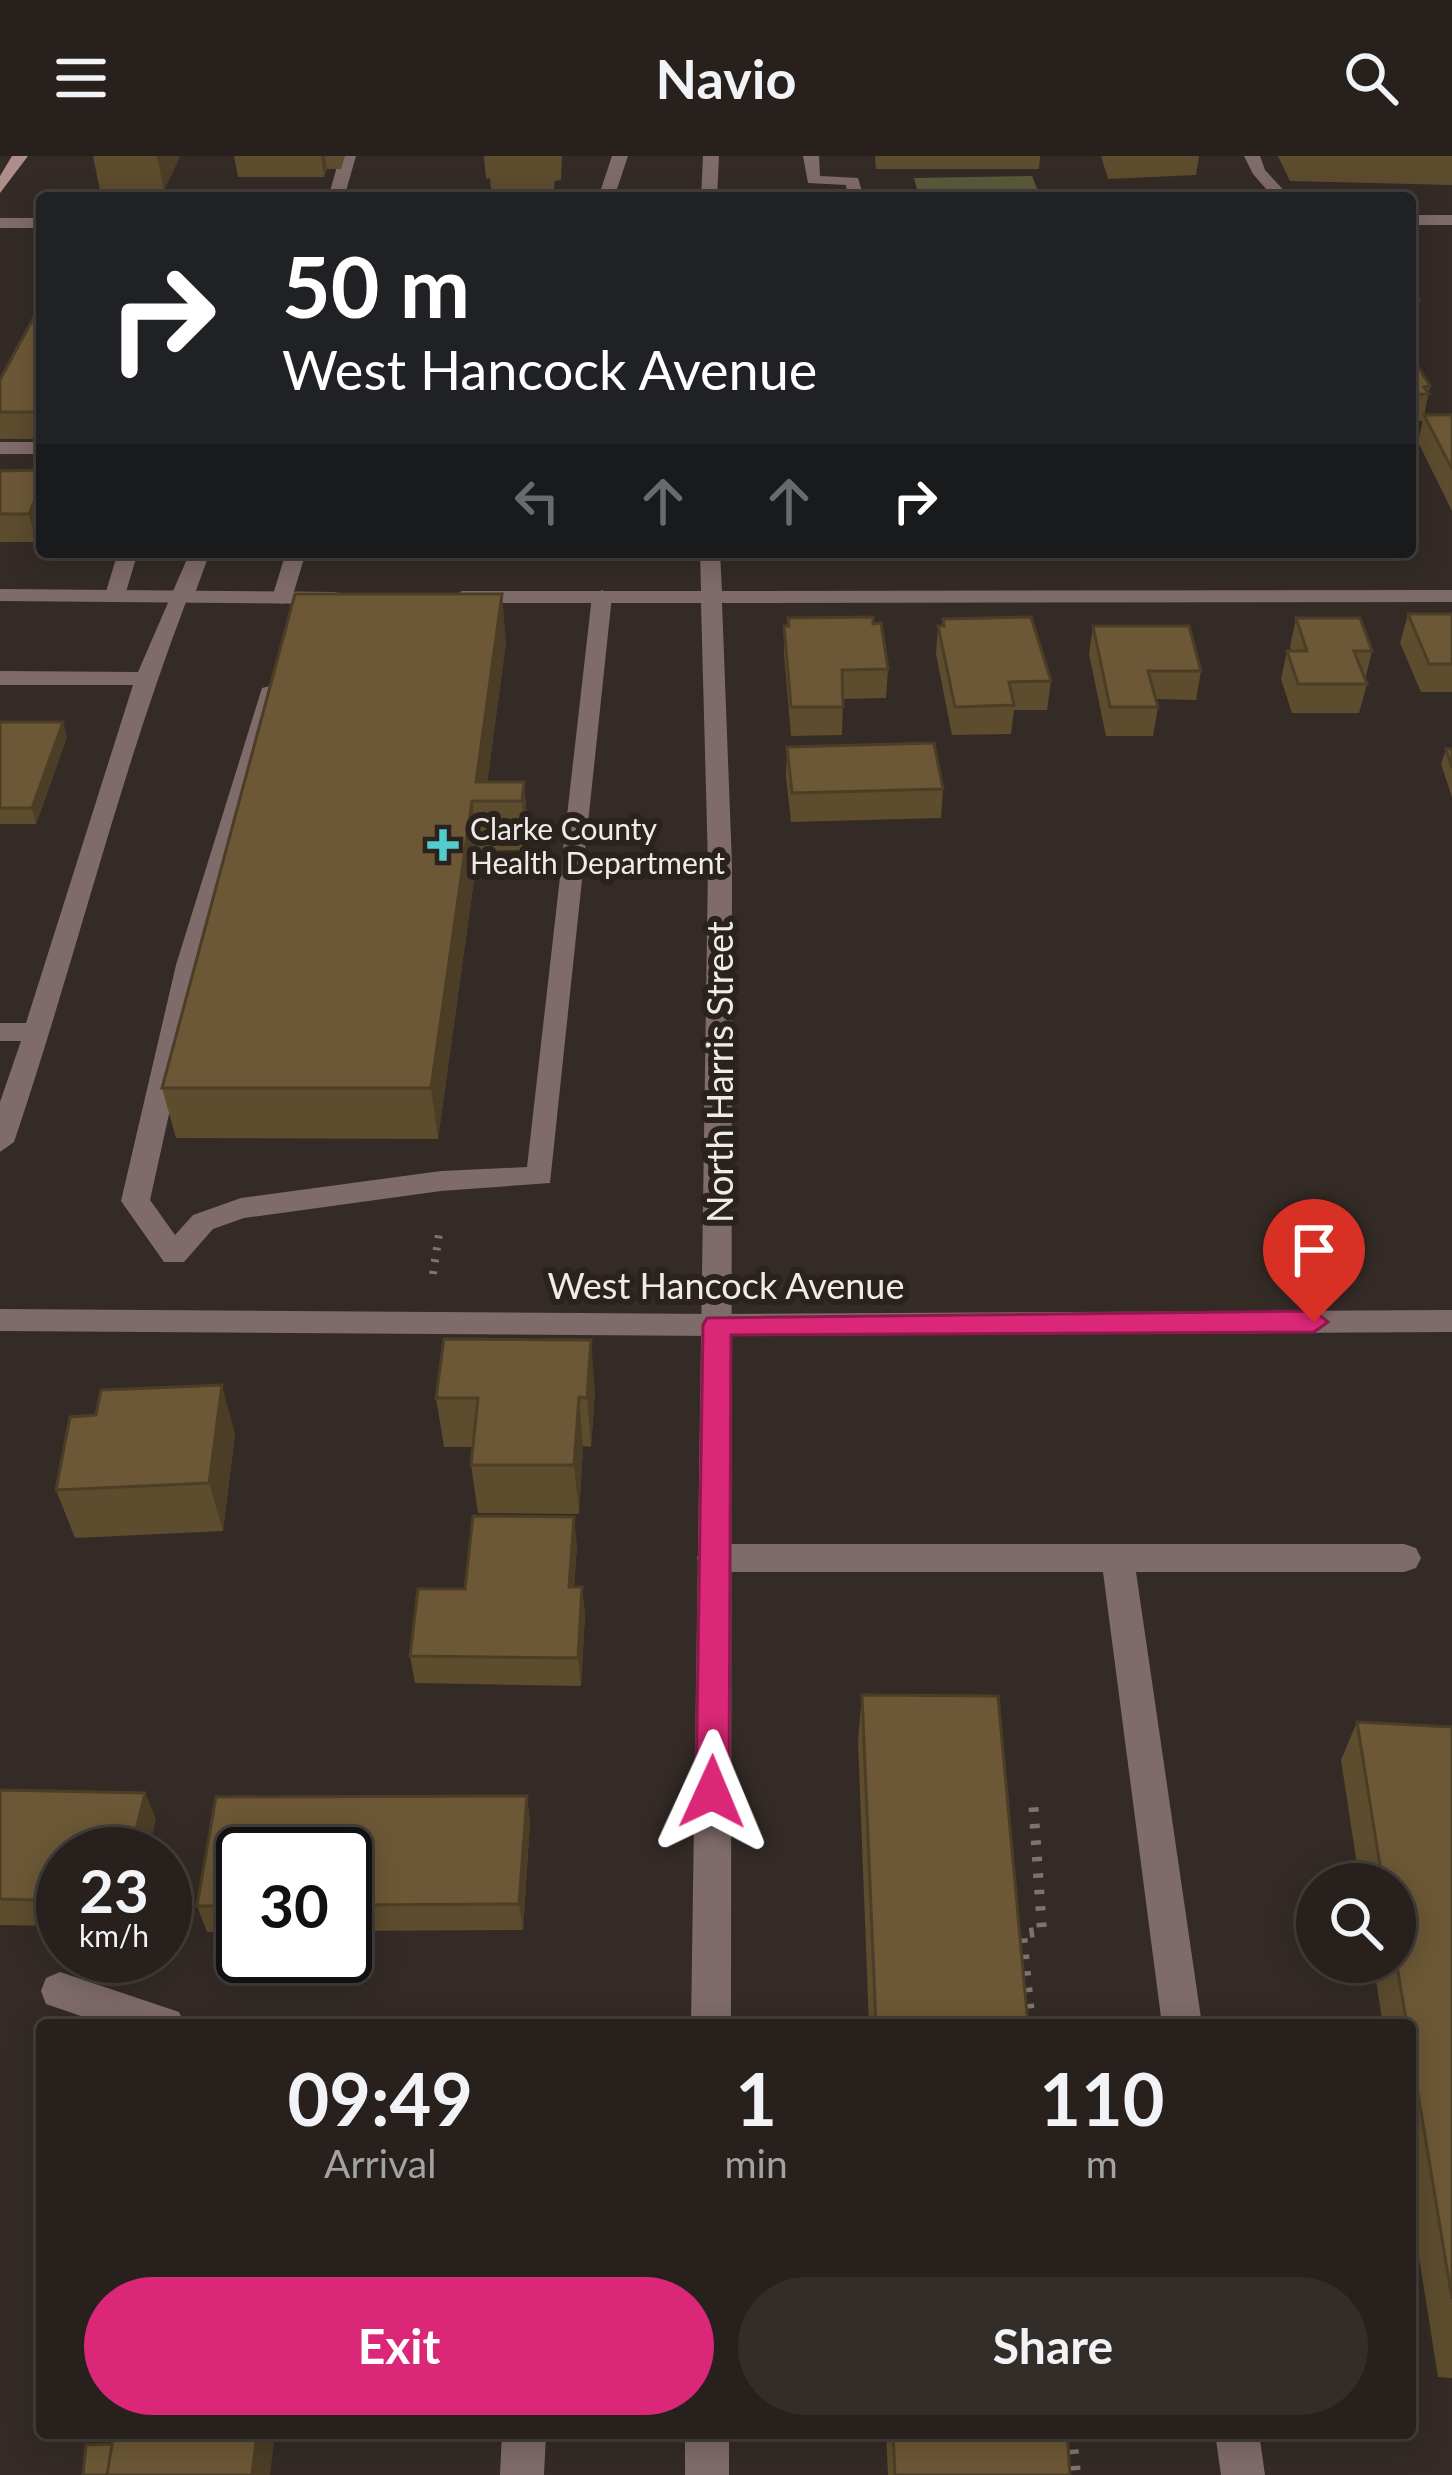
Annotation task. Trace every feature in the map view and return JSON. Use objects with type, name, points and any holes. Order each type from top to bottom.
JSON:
[{"type":"main road","points":[[0,188],[20,156]]},
{"type":"street","points":[[338,192],[348,156]]},
{"type":"street","points":[[608,192],[620,156]]},
{"type":"street","points":[[709,192],[710,156]]},
{"type":"street","points":[[811,156],[813,180],[854,181],[855,192]]},
{"type":"street","points":[[1252,156],[1258,171],[1277,192]]},
{"type":"street","points":[[1416,220],[1452,220]]},
{"type":"street","points":[[0,224],[36,223]]},
{"type":"street","points":[[0,448],[36,448]]},
{"type":"street","points":[[115,595],[126,558]]},
{"type":"street","points":[[0,1142],[40,1032],[146,679],[197,558]]},
{"type":"street","points":[[291,603],[295,558]]},
{"type":"street","name":"North Harris Street","points":[[710,558],[720,865],[711,2019]]},
{"type":"street","points":[[0,595],[181,595],[291,603],[359,598]]},
{"type":"street","points":[[280,657],[189,964],[135,1202],[174,1255],[203,1222],[241,1208],[441,1181],[540,1176],[602,596]]},
{"type":"street","points":[[443,597],[1452,596]]},
{"type":"street","points":[[0,678],[146,679]]},
{"type":"street","points":[[0,1032],[40,1032]]},
{"type":"street","name":"West Hancock Avenue","points":[[0,1320],[717,1325],[1452,1321]]},
{"type":"street","points":[[715,1558],[1404,1558]]},
{"type":"street","points":[[1118,1558],[1181,2019]]},
{"type":"street","points":[[60,1991],[146,2019]]},
{"type":"street","points":[[522,2475],[524,2439]]},
{"type":"street","points":[[707,2439],[707,2475]]},
{"type":"street","points":[[1238,2439],[1243,2475]]},
{"type":"path","points":[[1030,2019],[1022,1934],[1042,1931],[1033,1800]]},
{"type":"path","points":[[1073,2439],[1076,2475]]},
{"type":"green space","points":[[1032,176],[1038,192],[918,192],[914,178]]},
{"type":"building","points":[[36,313],[36,412],[0,412],[0,380]]},
{"type":"building","points":[[1416,364],[1430,386],[1424,387],[1429,394],[1416,395]]},
{"type":"building","points":[[1424,415],[1452,415],[1452,469]]},
{"type":"building","points":[[36,470],[36,497],[29,514],[0,514],[0,471]]},
{"type":"building","points":[[295,594],[502,594],[476,782],[524,782],[522,801],[472,801],[431,1088],[162,1088]]},
{"type":"building","points":[[1408,614],[1452,614],[1452,664],[1429,664]]},
{"type":"building","points":[[873,617],[873,624],[881,623],[888,669],[842,670],[843,707],[791,707],[784,626],[789,626],[788,618]]},
{"type":"building","points":[[1031,617],[1051,681],[1009,682],[1014,705],[955,707],[938,626],[944,626],[943,619]]},
{"type":"building","points":[[1296,618],[1360,618],[1372,651],[1354,651],[1367,684],[1298,684],[1287,651],[1307,651]]},
{"type":"building","points":[[1093,626],[1189,626],[1201,671],[1148,671],[1158,707],[1110,707]]},
{"type":"building","points":[[0,722],[63,722],[32,808],[0,808]]},
{"type":"building","points":[[934,743],[943,789],[792,793],[787,747]]},
{"type":"building","points":[[444,1339],[591,1340],[587,1398],[579,1397],[574,1465],[471,1465],[478,1398],[436,1398]]},
{"type":"building","points":[[222,1385],[209,1483],[56,1490],[70,1417],[96,1415],[101,1390]]},
{"type":"building","points":[[473,1516],[574,1517],[569,1587],[582,1587],[578,1658],[410,1656],[418,1589],[465,1589]]},
{"type":"building","points":[[862,1695],[998,1696],[1027,2019],[876,2019]]},
{"type":"building","points":[[1357,1722],[1452,1727],[1452,2299],[1416,2081],[1416,2019],[1406,2019],[1400,1983],[1416,1983],[1416,1863],[1380,1863]]},
{"type":"building","points":[[0,1790],[145,1793],[137,1827],[36,1827],[36,1900],[0,1899]]},
{"type":"building","points":[[527,1796],[519,1904],[372,1905],[372,1827],[216,1827],[216,1906],[197,1906],[216,1797]]},
{"type":"building","points":[[113,2439],[256,2439],[252,2475],[107,2475]]},
{"type":"building","points":[[893,2439],[1067,2439],[1070,2475],[895,2475]]},
{"type":"building","points":[[112,2444],[107,2475],[83,2475],[86,2445]]},
{"type":"place","name":"Clarke County Health Department","points":[[443,845]]},
{"type":"route","points":[[712,1792],[717,1325],[1314,1322]]}]
